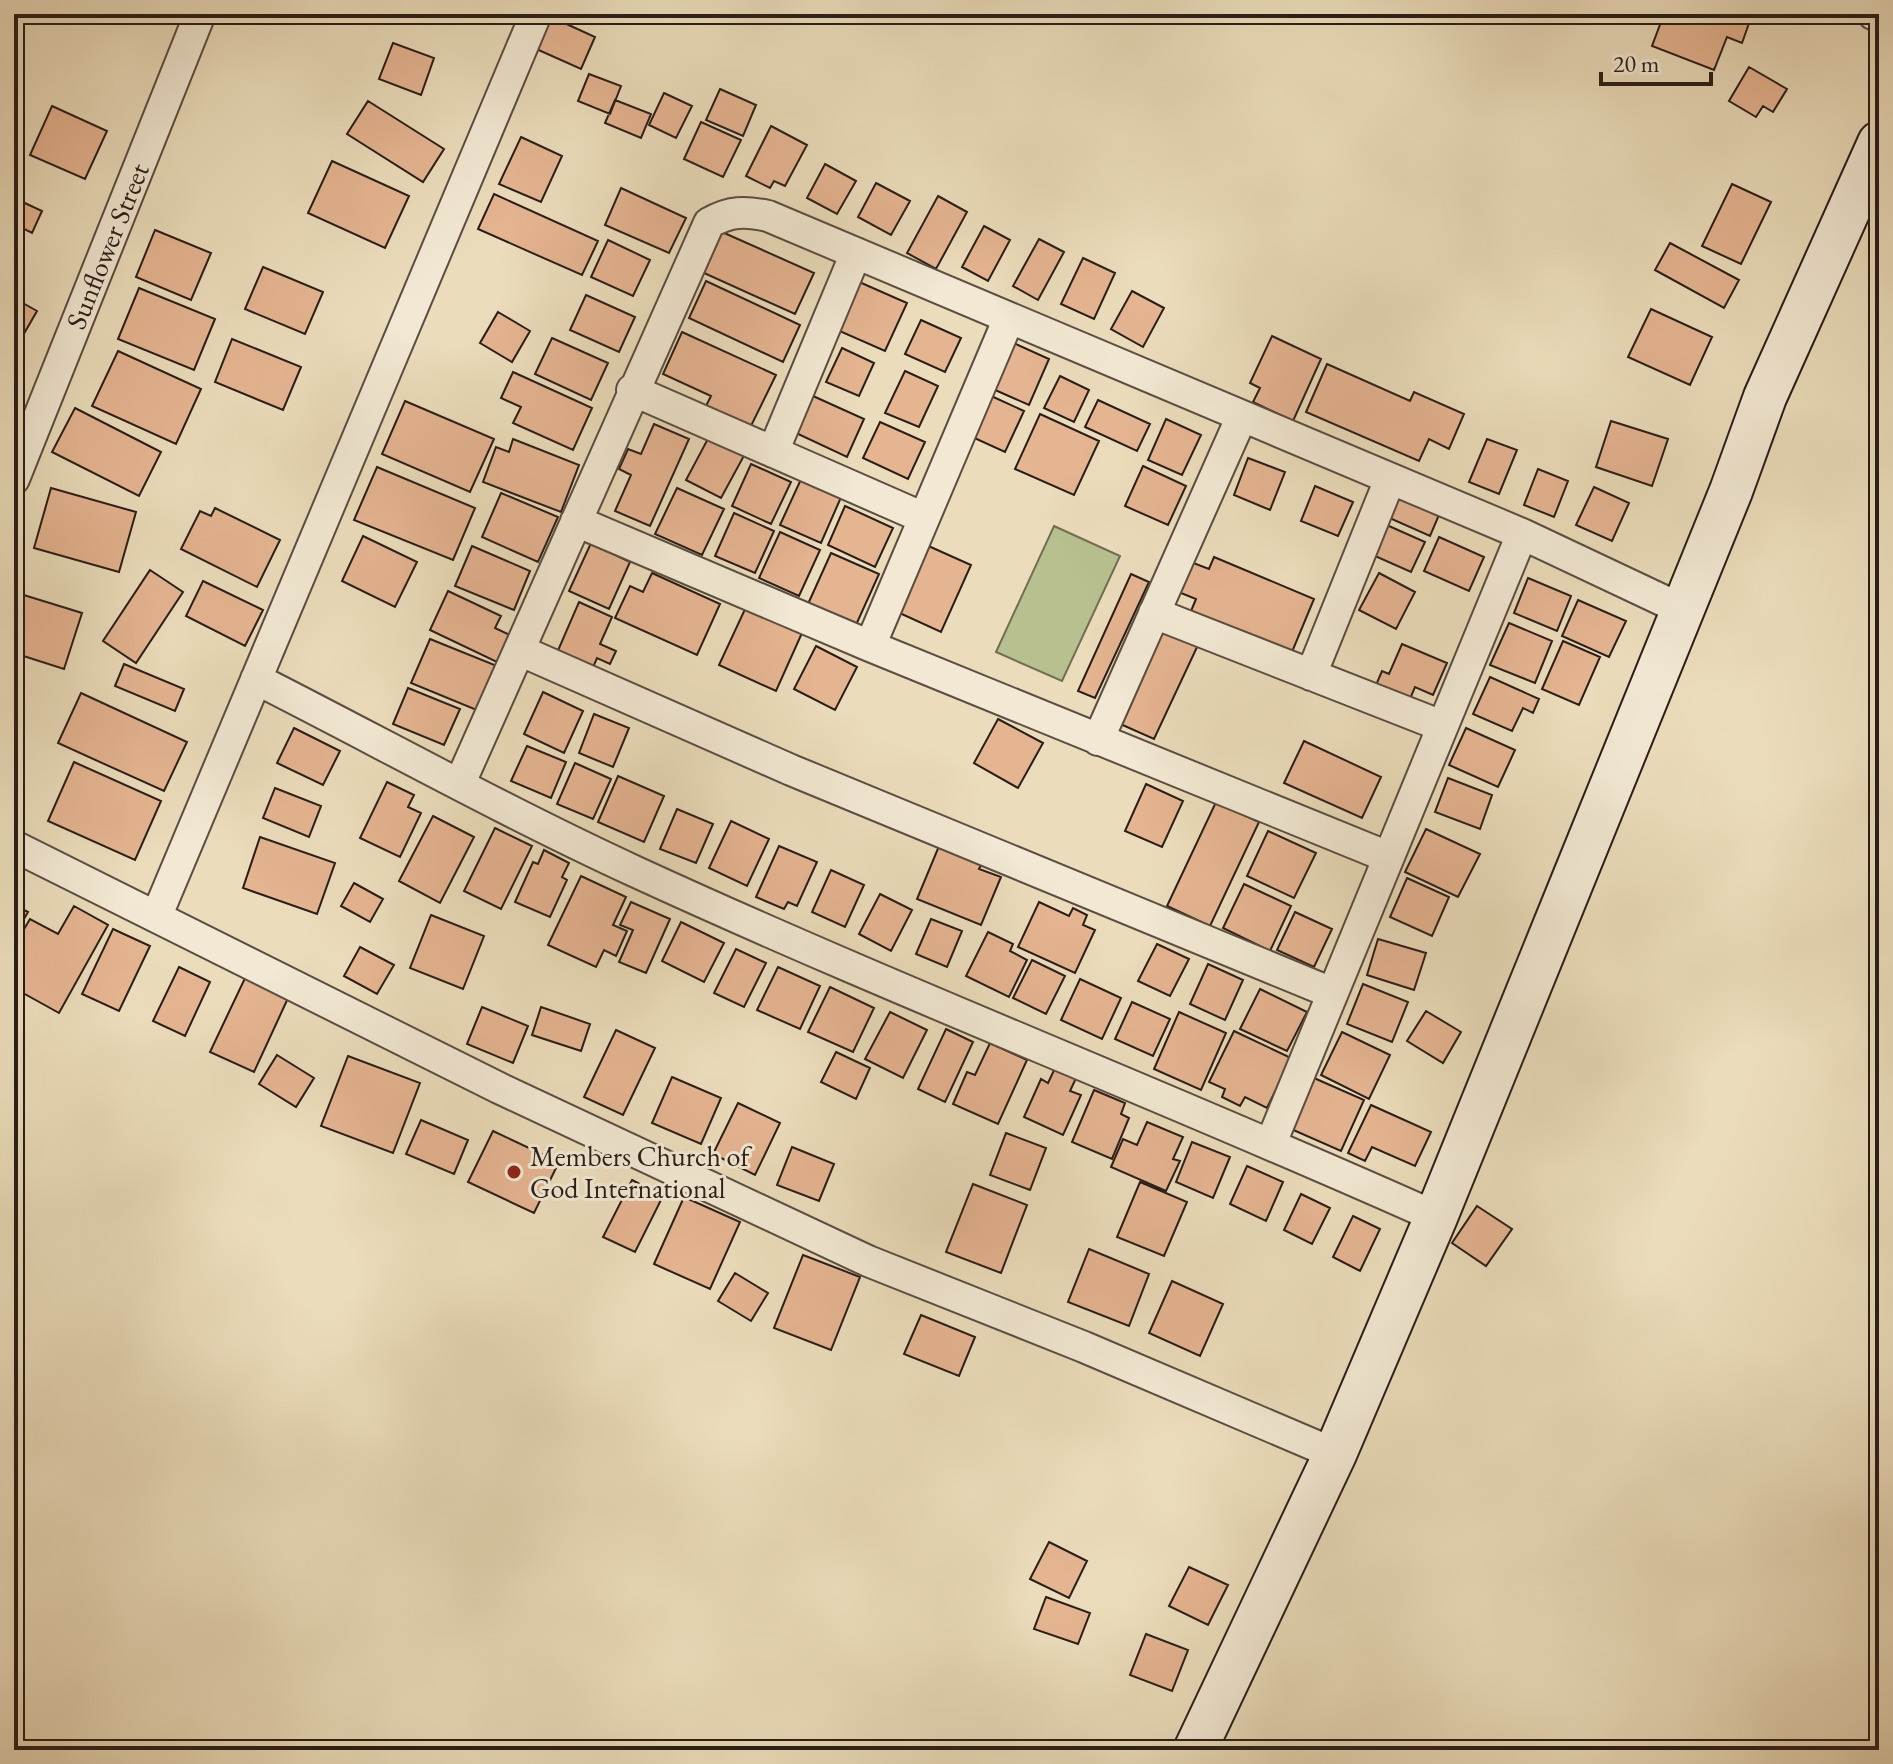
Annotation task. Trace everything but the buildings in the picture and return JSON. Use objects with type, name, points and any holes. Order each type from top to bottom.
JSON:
[{"type":"street","name":"Sunflower Street","points":[[14,479],[200,14]]},
{"type":"street","points":[[157,915],[536,14]]},
{"type":"street","points":[[1873,14],[1879,17]]},
{"type":"street","points":[[1195,1750],[1335,1454],[1436,1217],[1731,491],[1765,397],[1879,143]]},
{"type":"street","points":[[460,783],[632,390],[709,223],[727,213],[748,212],[856,253],[1522,534],[1681,609]]},
{"type":"street","points":[[773,452],[856,253]]},
{"type":"street","points":[[870,646],[1009,318]]},
{"type":"street","points":[[632,390],[924,518]]},
{"type":"street","points":[[1098,740],[1242,416]]},
{"type":"street","points":[[1311,675],[1390,479]]},
{"type":"street","points":[[576,521],[870,646],[1388,857]]},
{"type":"street","points":[[1271,1143],[1522,534]]},
{"type":"street","points":[[1154,613],[1442,726]]},
{"type":"street","points":[[519,650],[791,770],[1332,993]]},
{"type":"street","points":[[256,679],[630,869],[814,953],[1271,1143],[1436,1217]]},
{"type":"street","points":[[14,846],[499,1088],[868,1261],[1084,1347],[1335,1454]]},
{"type":"green space","points":[[1054,526],[1120,556],[1062,681],[996,652]]},
{"type":"place","name":"Members Church of God International","points":[[514,1172]]}]
